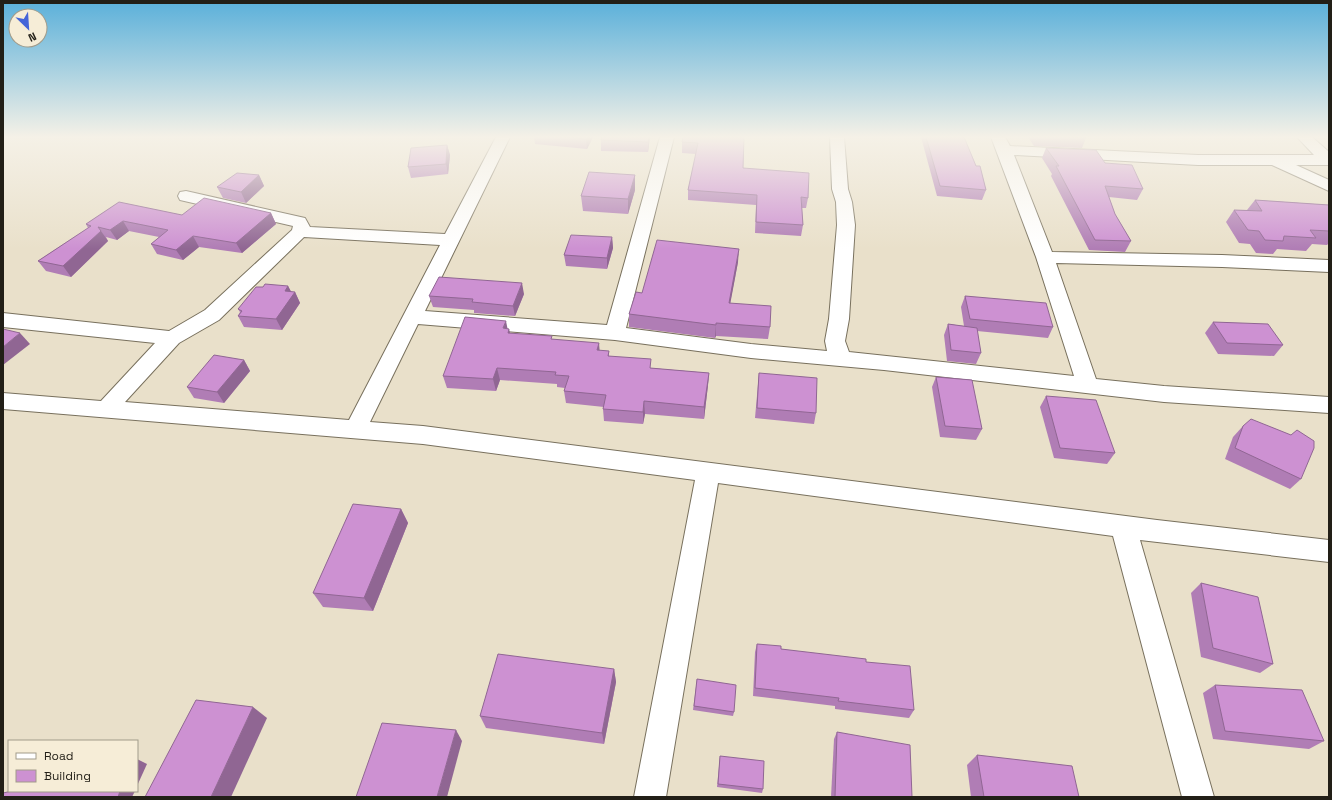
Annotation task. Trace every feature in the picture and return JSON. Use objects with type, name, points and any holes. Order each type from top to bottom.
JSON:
[{"type":"street","points":[[355,430],[484,174]]},
{"type":"street","points":[[615,333],[657,174]]},
{"type":"street","points":[[839,174],[846,225],[839,319],[835,341],[840,359]]},
{"type":"street","points":[[1013,174],[1045,257],[1088,386]]},
{"type":"street","points":[[1303,174],[1329,186]]},
{"type":"street","points":[[105,410],[172,338],[212,315],[300,232],[302,226],[300,222],[186,196]]},
{"type":"street","points":[[300,232],[450,240]]},
{"type":"street","points":[[1045,257],[1222,261],[1329,266]]},
{"type":"street","points":[[412,317],[615,333],[751,351],[840,359],[1164,394],[1329,405]]},
{"type":"street","points":[[3,320],[172,338]]},
{"type":"street","points":[[3,401],[423,435],[708,473],[1329,551]]},
{"type":"street","points":[[650,797],[708,473]]},
{"type":"street","points":[[1123,526],[1198,797]]},
{"type":"building","points":[[235,174],[259,175],[241,192],[217,187]]},
{"type":"building","points":[[588,174],[635,175],[628,199],[581,196]]},
{"type":"building","points":[[691,174],[809,174],[808,198],[801,197],[803,225],[756,222],[757,195],[688,190]]},
{"type":"building","points":[[937,174],[982,174],[986,190],[940,186]]},
{"type":"building","points":[[1060,174],[1136,174],[1143,189],[1105,186],[1115,214],[1131,241],[1095,240]]},
{"type":"building","points":[[204,198],[271,213],[236,243],[193,236],[176,250],[151,244],[168,230],[123,221],[110,230],[98,227],[101,231],[63,266],[38,261],[91,226],[86,224],[119,202],[182,215]]},
{"type":"building","points":[[1255,200],[1329,205],[1329,231],[1310,230],[1316,238],[1284,236],[1283,241],[1265,240],[1259,231],[1248,230],[1234,210],[1262,211]]},
{"type":"building","points":[[571,235],[612,237],[607,258],[564,255]]},
{"type":"building","points":[[657,240],[739,249],[729,303],[771,306],[770,327],[716,323],[716,325],[629,314],[636,292],[642,293]]},
{"type":"building","points":[[439,277],[522,283],[513,306],[472,302],[473,299],[429,296]]},
{"type":"building","points":[[265,284],[288,286],[285,291],[295,292],[276,319],[238,316],[242,311],[238,309],[256,287],[263,287]]},
{"type":"building","points":[[965,296],[1046,303],[1053,327],[970,319]]},
{"type":"building","points":[[465,317],[506,321],[503,328],[509,329],[508,333],[552,336],[551,339],[599,343],[597,350],[609,351],[608,356],[651,359],[650,368],[709,373],[704,407],[644,401],[643,412],[603,409],[606,395],[564,391],[569,376],[555,375],[556,372],[497,368],[493,379],[443,376]]},
{"type":"building","points":[[1213,322],[1268,324],[1283,345],[1227,343]]},
{"type":"building","points":[[948,324],[977,328],[981,353],[951,350]]},
{"type":"building","points":[[3,329],[20,333],[3,347]]},
{"type":"building","points":[[214,355],[244,360],[217,392],[187,387]]},
{"type":"building","points":[[759,373],[817,378],[816,413],[757,408]]},
{"type":"building","points":[[936,377],[972,380],[982,429],[945,426]]},
{"type":"building","points":[[1046,396],[1096,400],[1115,453],[1060,448]]},
{"type":"building","points":[[1251,419],[1291,435],[1297,430],[1314,441],[1314,448],[1301,479],[1235,448],[1243,426]]},
{"type":"building","points":[[353,504],[401,509],[364,598],[313,593]]},
{"type":"building","points":[[1201,583],[1258,597],[1273,664],[1213,648]]},
{"type":"building","points":[[757,644],[781,646],[781,649],[866,659],[866,662],[910,666],[914,710],[838,701],[839,698],[755,688]]},
{"type":"building","points":[[498,654],[614,669],[602,733],[480,716]]},
{"type":"building","points":[[697,679],[736,685],[734,712],[694,706]]},
{"type":"building","points":[[1215,685],[1302,690],[1324,741],[1225,731]]},
{"type":"building","points":[[196,700],[253,707],[211,797],[145,797]]},
{"type":"building","points":[[382,723],[456,730],[437,797],[356,797]]},
{"type":"building","points":[[837,732],[910,745],[912,797],[835,797]]},
{"type":"building","points":[[977,755],[1072,766],[1079,797],[984,797]]},
{"type":"building","points":[[720,756],[764,761],[763,789],[718,784]]},
{"type":"building","points":[[120,792],[118,797],[3,797],[3,793]]}]
